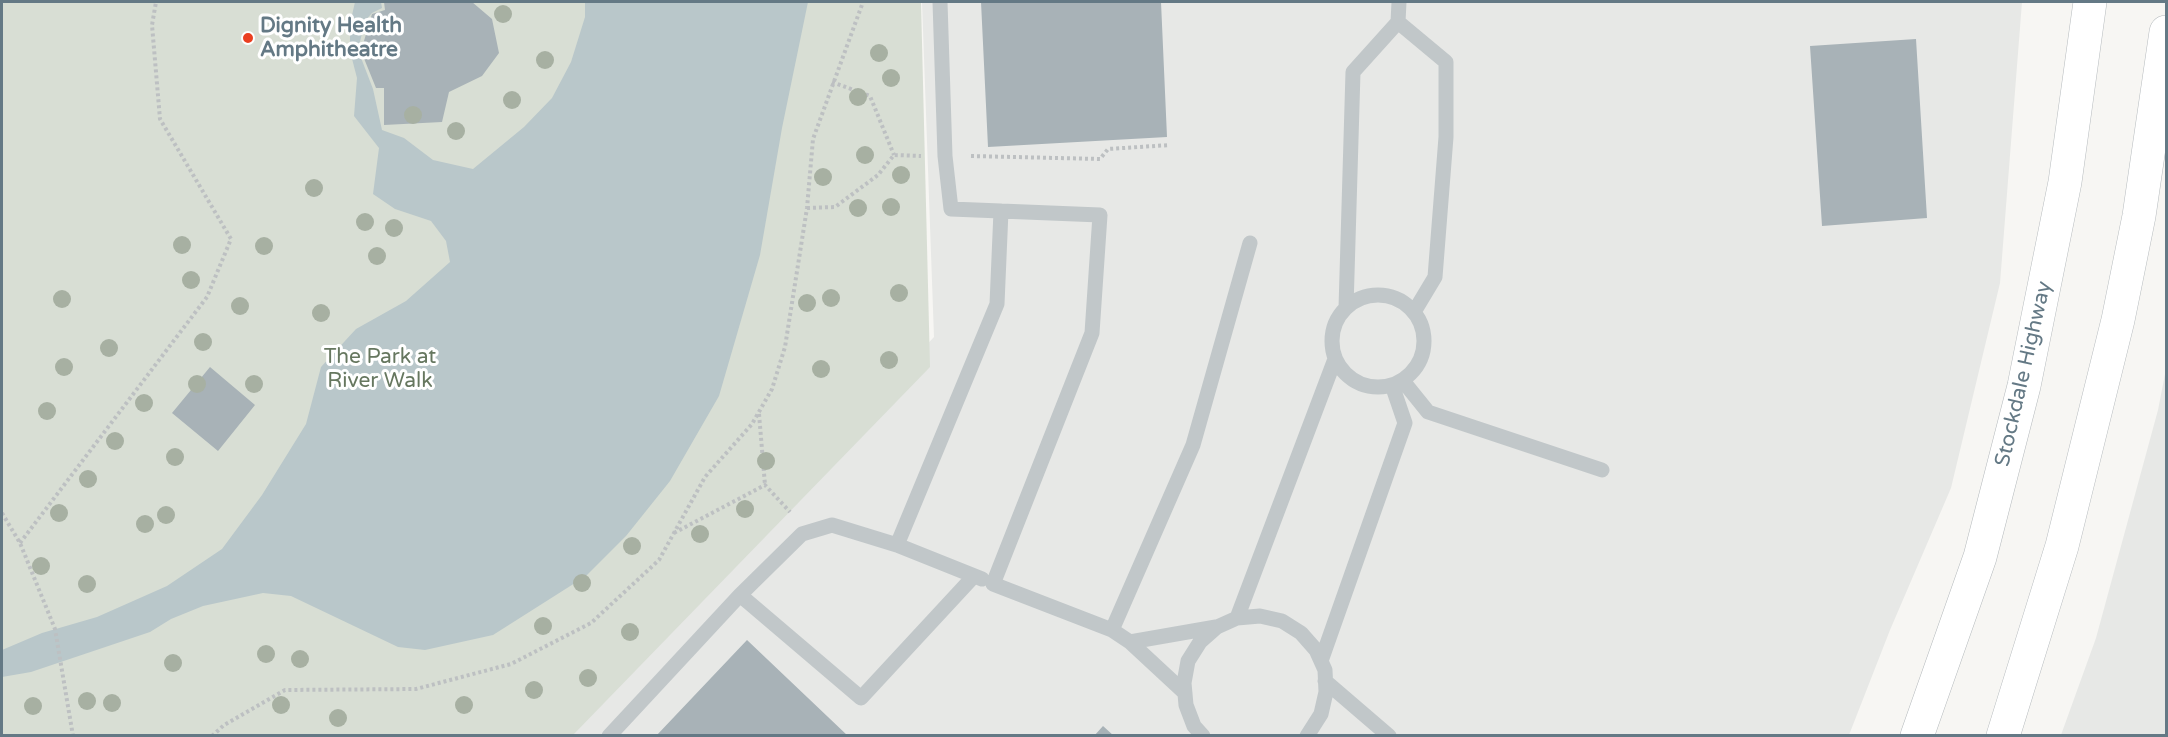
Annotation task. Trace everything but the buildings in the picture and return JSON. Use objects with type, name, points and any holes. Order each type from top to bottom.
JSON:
[{"type":"main road","name":"Stockdale Highway","points":[[1917,735],[1980,556],[2024,386],[2065,182],[2090,2]]},
{"type":"main road","points":[[2003,735],[2062,546],[2118,320],[2139,216],[2166,32]]},
{"type":"lane","points":[[940,2],[945,156],[951,208],[1100,215],[1092,333],[993,584]]},
{"type":"lane","points":[[1346,308],[1353,72],[1398,22],[1398,2]]},
{"type":"lane","points":[[1398,22],[1446,62],[1446,137],[1436,277],[1414,312]]},
{"type":"lane","points":[[897,545],[997,304],[1001,211]]},
{"type":"lane","points":[[1112,630],[1193,445],[1250,243]]},
{"type":"lane","points":[[1388,296],[1403,302],[1414,312],[1422,325],[1425,341],[1422,357],[1414,370],[1398,383],[1373,388],[1359,384],[1346,376],[1335,359],[1332,334],[1336,320],[1346,308],[1365,297],[1388,296]]},
{"type":"lane","points":[[1237,618],[1335,359]]},
{"type":"lane","points":[[1398,383],[1428,412],[1602,470]]},
{"type":"lane","points":[[1321,661],[1405,423],[1398,383]]},
{"type":"lane","points":[[609,735],[802,534],[832,525],[897,545],[1112,630],[1130,642],[1185,693]]},
{"type":"lane","points":[[741,595],[861,698],[974,576]]},
{"type":"lane","points":[[1130,642],[1217,627],[1237,618],[1260,616],[1281,621],[1301,633],[1316,650],[1321,661],[1325,681],[1321,714],[1307,735]]},
{"type":"lane","points":[[1201,735],[1194,726],[1186,705],[1184,683],[1188,661],[1200,642],[1217,627]]},
{"type":"lane","points":[[1325,681],[1389,735]]},
{"type":"path","points":[[20,543],[207,297],[231,239],[160,119],[152,26],[156,2]]},
{"type":"path","points":[[212,735],[224,725],[285,690],[416,689],[511,664],[591,623],[659,560],[705,477],[752,424],[772,389],[785,347],[807,208],[813,139],[863,2]]},
{"type":"path","points":[[832,82],[870,96],[894,155]]},
{"type":"path","points":[[894,155],[1100,159],[1108,149],[1170,145]]},
{"type":"path","points":[[807,208],[835,207],[878,175],[894,155]]},
{"type":"path","points":[[759,412],[765,485],[794,517],[802,534]]},
{"type":"path","points":[[674,533],[765,485]]},
{"type":"path","points":[[2,513],[20,543],[55,629],[75,735]]},
{"type":"shaded area","points":[[355,2],[381,2],[382,8],[372,13],[365,21],[358,50],[373,89],[382,130],[404,138],[433,160],[473,169],[524,127],[552,98],[571,62],[585,17],[585,2],[808,2],[782,128],[760,255],[719,396],[670,481],[626,536],[586,576],[493,635],[425,650],[398,647],[291,596],[263,593],[203,606],[171,619],[150,632],[31,672],[2,677],[2,650],[42,633],[97,617],[167,586],[222,549],[262,495],[306,424],[321,367],[356,329],[406,301],[450,262],[446,241],[431,221],[395,209],[373,194],[379,148],[354,116],[357,78],[350,51],[350,24]]},
{"type":"shaded area","points":[[922,2],[2022,2],[2000,283],[1951,488],[1890,630],[1849,735],[558,736],[934,337]]},
{"type":"shaded area","points":[[2166,369],[2166,735],[2061,735],[2096,638],[2158,410]]},
{"type":"green space","name":"The Park at River Walk","points":[[2,2],[921,2],[930,367],[573,735],[2,735]]},
{"type":"place","name":"Dignity Health Amphitheatre","points":[[248,38]]}]
